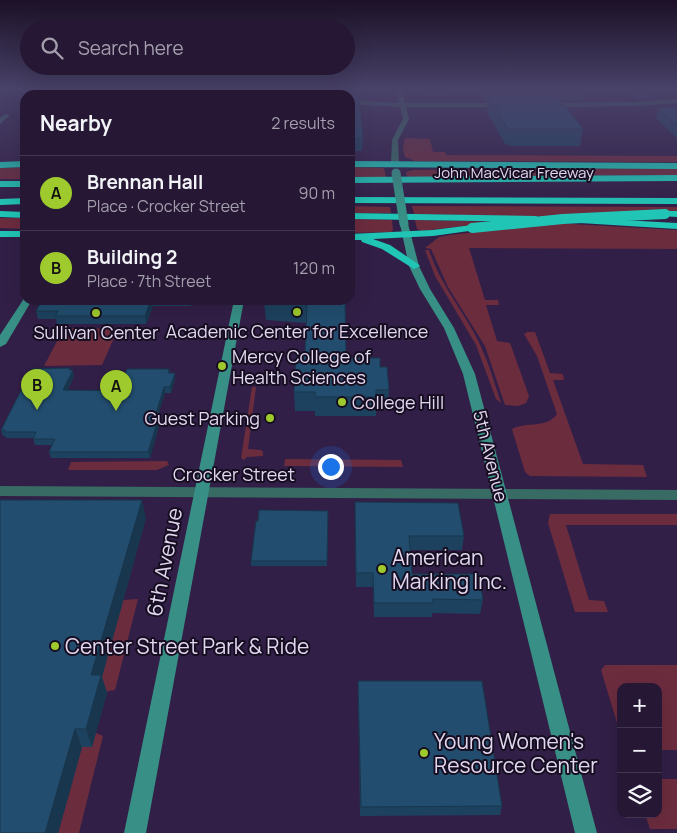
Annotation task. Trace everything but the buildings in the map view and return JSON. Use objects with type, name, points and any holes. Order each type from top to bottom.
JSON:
[{"type":"highway","points":[[0,165],[20,164]]},
{"type":"highway","points":[[355,165],[395,169],[677,166]]},
{"type":"highway","points":[[355,180],[677,178]]},
{"type":"highway","points":[[0,184],[20,184]]},
{"type":"highway","name":"John MacVicar Freeway","points":[[355,186],[677,187]]},
{"type":"highway","points":[[0,198],[20,200]]},
{"type":"highway","points":[[0,202],[20,200]]},
{"type":"highway","name":"John MacVicar Freeway","points":[[355,200],[677,201]]},
{"type":"highway","points":[[0,214],[20,214]]},
{"type":"highway","points":[[355,236],[405,229],[472,228],[563,219],[677,214]]},
{"type":"highway","points":[[355,216],[522,219],[677,226]]},
{"type":"highway","points":[[0,234],[20,234]]},
{"type":"highway","points":[[355,238],[386,246],[414,266]]},
{"type":"street","name":"5th Avenue","points":[[401,128],[395,140],[395,169],[405,229],[414,266],[425,289],[449,328],[469,374],[586,833]]},
{"type":"street","points":[[0,344],[24,305]]},
{"type":"street","name":"6th Avenue","points":[[135,833],[237,305]]},
{"type":"street","name":"Crocker Street","points":[[0,491],[677,495]]},
{"type":"shaded area","points":[[405,138],[430,139],[433,152],[445,152],[446,155],[677,156],[677,162],[415,161],[405,157],[403,148]]},
{"type":"shaded area","points":[[20,167],[20,179],[0,179],[0,168]]},
{"type":"shaded area","points":[[355,167],[384,168],[386,177],[355,177]]},
{"type":"shaded area","points":[[677,168],[677,175],[407,177],[406,172],[413,170]]},
{"type":"shaded area","points":[[355,206],[390,207],[391,213],[355,213]]},
{"type":"shaded area","points":[[412,206],[677,207],[677,211],[552,217],[414,214]]},
{"type":"shaded area","points":[[0,218],[20,218],[20,229],[0,228]]},
{"type":"shaded area","points":[[355,219],[392,220],[393,230],[391,232],[355,233]]},
{"type":"shaded area","points":[[415,220],[498,222],[422,231],[417,229]]},
{"type":"shaded area","points":[[554,223],[677,230],[677,249],[469,248],[485,300],[498,300],[499,305],[486,305],[497,341],[510,343],[529,396],[526,403],[518,406],[505,405],[485,346],[448,287],[431,249],[425,248],[439,237]]},
{"type":"shaded area","points":[[425,250],[429,250],[443,282],[482,348],[501,403],[496,399],[476,345],[435,276]]},
{"type":"shaded area","points":[[68,328],[118,329],[102,365],[44,366],[63,330]]},
{"type":"shaded area","points":[[535,332],[550,373],[563,374],[564,380],[553,380],[583,464],[643,465],[647,477],[530,476],[525,472],[512,429],[524,425],[548,422],[557,414],[537,356],[524,334]]},
{"type":"shaded area","points":[[252,387],[256,387],[248,449],[261,450],[263,456],[247,457],[244,460],[241,458]]},
{"type":"shaded area","points":[[285,459],[401,460],[403,467],[284,466]]},
{"type":"shaded area","points":[[167,461],[169,465],[157,470],[68,470],[71,462]]},
{"type":"shaded area","points":[[550,514],[677,514],[677,525],[566,525],[589,600],[604,601],[608,612],[575,612],[548,523]]},
{"type":"shaded area","points":[[138,599],[115,690],[97,693],[123,600]]},
{"type":"shaded area","points":[[605,665],[677,665],[677,750],[662,750],[662,683],[617,683],[617,723],[601,670]]},
{"type":"shaded area","points":[[96,733],[103,736],[79,833],[58,833],[82,747]]},
{"type":"shaded area","points":[[662,779],[677,779],[677,829],[650,829],[646,818],[662,818]]},
{"type":"place","name":"Academic Center for Excellence","points":[[297,312]]},
{"type":"place","name":"Sullivan Center","points":[[96,313]]},
{"type":"place","name":"Mercy College of Health Sciences","points":[[222,366]]},
{"type":"place","name":"College Hill","points":[[342,402]]},
{"type":"place","name":"Building 2","points":[[37,410]]},
{"type":"place","name":"Brennan Hall","points":[[116,411]]},
{"type":"place","name":"Guest Parking","points":[[270,418]]},
{"type":"place","name":"American Marking Inc.","points":[[382,569]]},
{"type":"place","name":"Center Street Park & Ride","points":[[55,646]]},
{"type":"place","name":"Young Women's Resource Center","points":[[424,753]]}]
